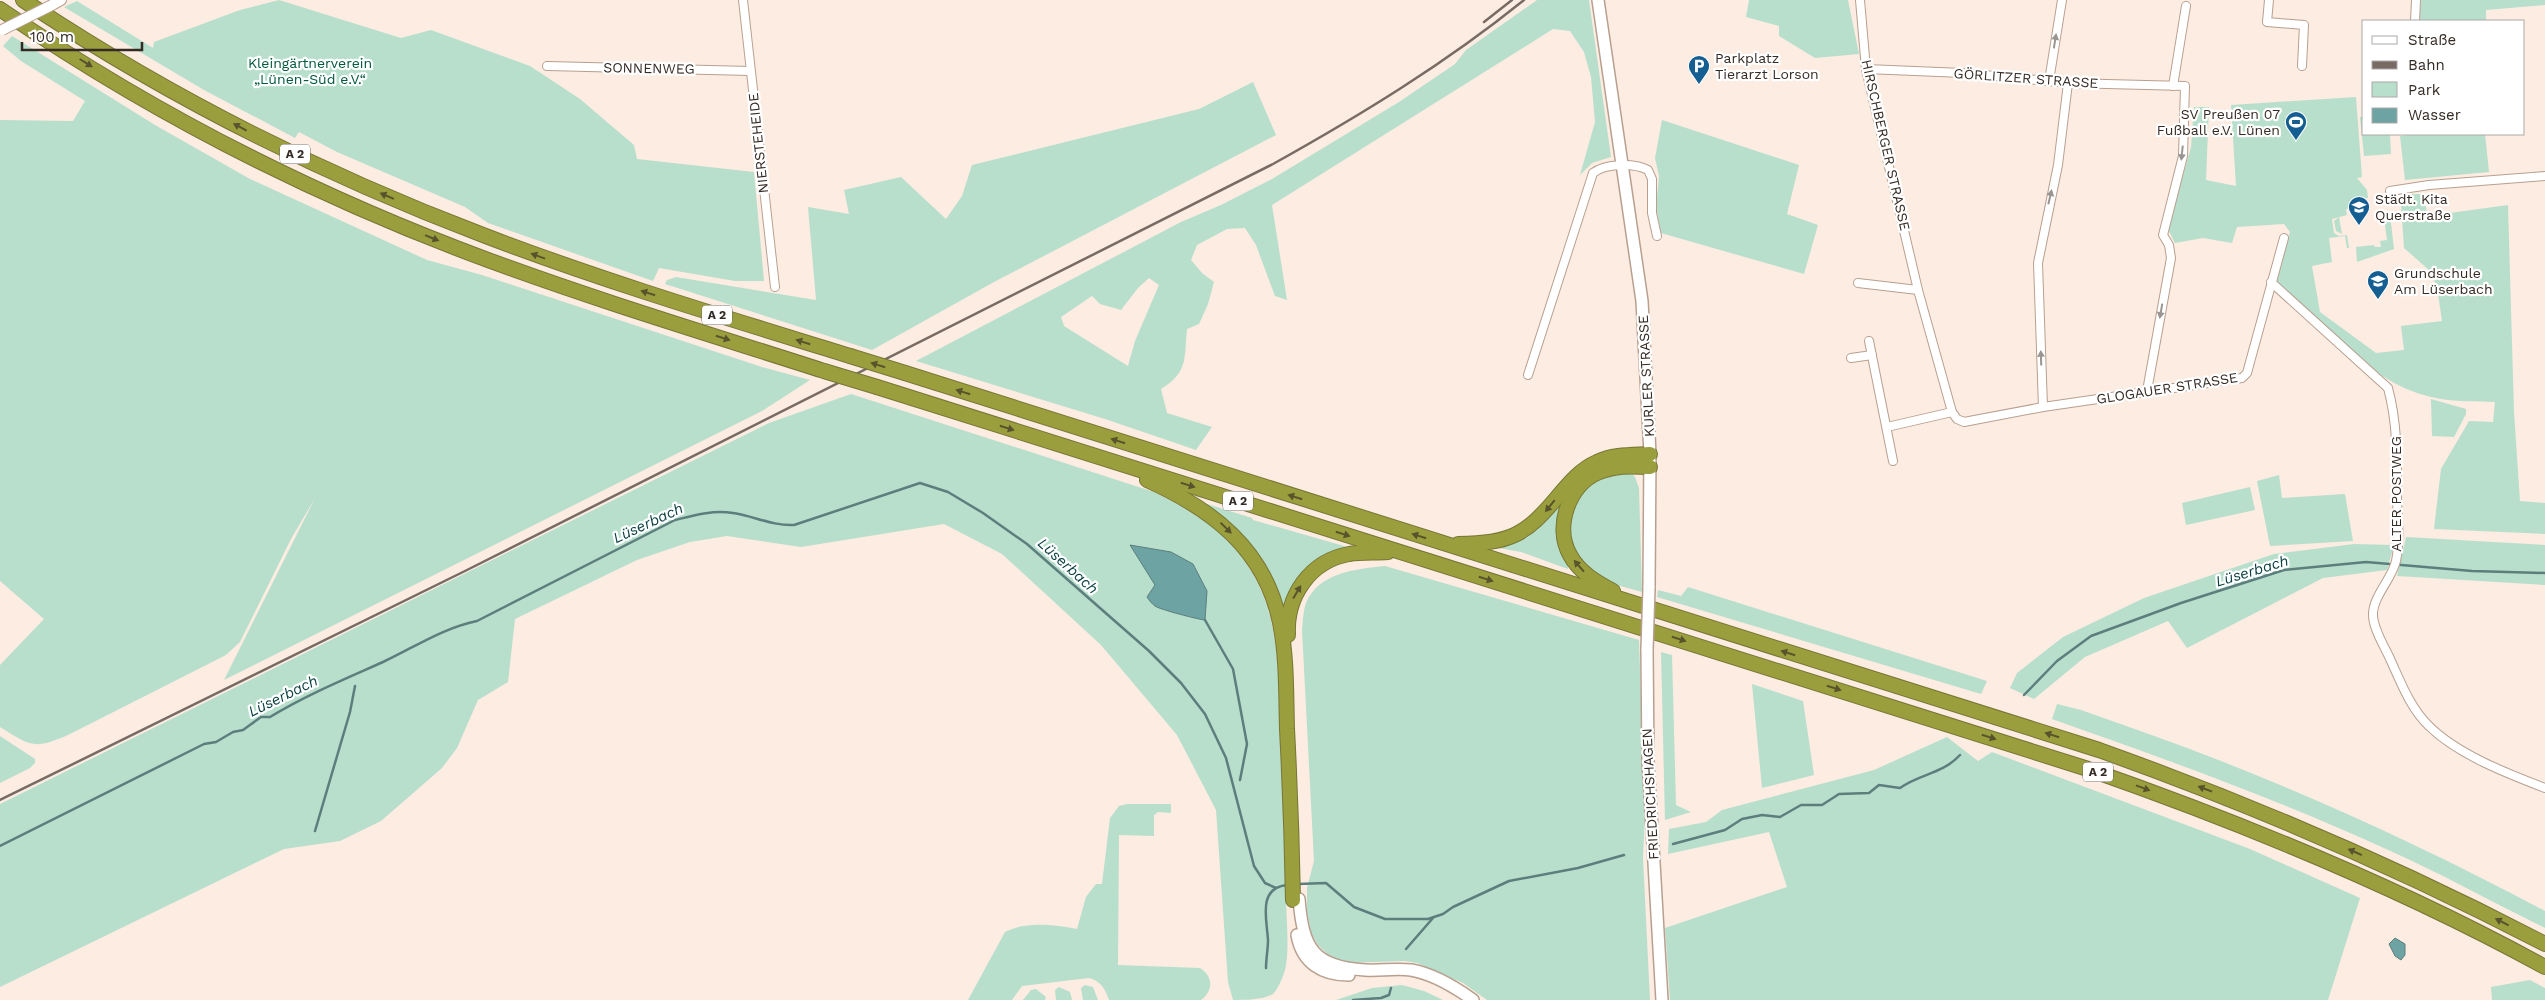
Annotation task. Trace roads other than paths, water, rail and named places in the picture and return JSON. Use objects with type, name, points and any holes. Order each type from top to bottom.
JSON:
[{"type":"highway","name":"A 2","points":[[23,0],[109,54],[207,110],[304,159],[412,207],[545,258],[2151,769],[2280,819],[2377,861],[2545,944]]},
{"type":"highway","name":"A 2","points":[[0,10],[182,120],[362,209],[434,239],[540,278],[877,388],[2033,750],[2143,788],[2278,841],[2366,879],[2545,967]]},
{"type":"highway","points":[[1075,450],[1167,489],[1204,510],[1236,538],[1261,573],[1276,610],[1282,643],[1295,866]]},
{"type":"highway","points":[[1447,545],[1494,542],[1522,532],[1540,518],[1570,482],[1584,469],[1613,456],[1650,460]]},
{"type":"highway","points":[[1633,603],[1580,570],[1569,554],[1564,534],[1564,518],[1576,490],[1595,474],[1650,460]]},
{"type":"highway","points":[[1296,899],[1287,631],[1291,602],[1306,578],[1315,569],[1334,559],[1349,554],[1401,552]]},
{"type":"main road","name":"KURLER STRASSE","points":[[1598,0],[1642,301],[1650,460],[1649,588]]},
{"type":"main road","name":"FRIEDRICHSHAGEN","points":[[1649,588],[1647,649],[1648,760],[1662,1000]]},
{"type":"main road","points":[[1296,899],[1303,933],[1313,953],[1329,964],[1365,970],[1395,969],[1426,974],[1444,981],[1474,1000]]},
{"type":"street","name":"NIERSTEHEIDE","points":[[743,0],[775,287]]},
{"type":"street","name":"HIRSCHBERGER STRASSE","points":[[1860,0],[1866,69],[1918,290],[1952,412]]},
{"type":"street","points":[[2049,81],[2062,0]]},
{"type":"street","points":[[2269,0],[2268,22],[2304,26],[2302,66]]},
{"type":"street","points":[[2414,20],[2416,0]]},
{"type":"street","points":[[1,30],[56,2]]},
{"type":"street","points":[[2173,86],[2186,6]]},
{"type":"street","name":"SONNENWEG","points":[[547,66],[750,71]]},
{"type":"street","name":"GÖRLITZER STRASSE","points":[[1866,69],[1963,73],[2068,83],[2185,86],[2182,156],[2163,235],[2169,245],[2171,258],[2147,391]]},
{"type":"street","points":[[2043,407],[2038,263],[2058,165],[2068,83]]},
{"type":"street","points":[[1528,375],[1590,177],[1597,170],[1623,165],[1641,166],[1650,174],[1652,213],[1657,236]]},
{"type":"street","points":[[2390,191],[2429,185],[2545,176]]},
{"type":"street","name":"GLOGAUER STRASSE","points":[[1952,412],[1956,419],[1964,422],[2043,407],[2242,378],[2246,373],[2284,238]]},
{"type":"street","name":"ALTER POSTWEG","points":[[2271,282],[2388,388],[2394,412],[2396,432],[2397,554],[2391,576],[2374,605],[2373,616],[2376,628],[2407,697],[2428,726],[2447,741],[2495,767],[2545,788]]},
{"type":"street","points":[[1858,283],[1918,290]]},
{"type":"street","points":[[1869,341],[1893,461]]},
{"type":"street","points":[[1851,358],[1872,355]]},
{"type":"street","points":[[1887,427],[1952,412]]},
{"type":"water","points":[[1130,545],[1171,552],[1193,564],[1207,591],[1205,620],[1171,612],[1153,604],[1147,597],[1155,585]]},
{"type":"water","points":[[2395,938],[2405,944],[2405,955],[2401,960],[2395,956],[2389,944]]},
{"type":"waterway","name":"Lüserbach","points":[[0,846],[204,744],[216,742],[233,732],[243,730],[261,717],[270,717],[312,694],[452,628],[477,621],[675,520],[725,512],[741,514],[778,524],[794,525],[920,483],[948,492],[983,513],[1027,544],[1149,651],[1181,683],[1205,714],[1226,758],[1254,866],[1265,883],[1276,888]]},
{"type":"waterway","name":"Lüserbach","points":[[2024,695],[2057,661],[2091,636],[2181,603],[2284,570],[2366,562],[2472,571],[2545,573]]},
{"type":"waterway","points":[[1205,620],[1233,669],[1247,744],[1240,780]]},
{"type":"waterway","points":[[315,831],[350,712],[355,686]]},
{"type":"waterway","name":"Lüserbach","points":[[1673,844],[1725,830],[1742,819],[1762,815],[1780,817],[1801,805],[1822,805],[1839,794],[1869,793],[1879,785],[1900,788],[1946,766],[1960,755]]},
{"type":"waterway","points":[[1298,884],[1326,883],[1354,907],[1385,919],[1428,919],[1443,914],[1453,907],[1509,881],[1578,868],[1624,855]]},
{"type":"waterway","points":[[1266,968],[1268,940],[1266,906],[1268,898],[1271,892],[1278,887],[1287,885]]},
{"type":"waterway","points":[[1406,949],[1433,918]]},
{"type":"waterway","points":[[1353,1000],[1381,998],[1389,995],[1391,988]]},
{"type":"railway","points":[[1484,22],[1512,0]]},
{"type":"railway","points":[[0,800],[467,570],[1273,164],[1338,127],[1434,67],[1524,0]]},
{"type":"place","name":"Parkplatz Tierarzt Lorson","points":[[1699,85]]},
{"type":"place","name":"SV Preußen 07 Fußball e.V. Lünen","points":[[2296,141]]},
{"type":"place","name":"Städt. Kita Querstraße","points":[[2359,226]]},
{"type":"place","name":"Grundschule Am Lüserbach","points":[[2378,300]]},
{"type":"park label","name":"Kleingärtnerverein „Lünen-Süd e.V.“","points":[[310,72]]}]
